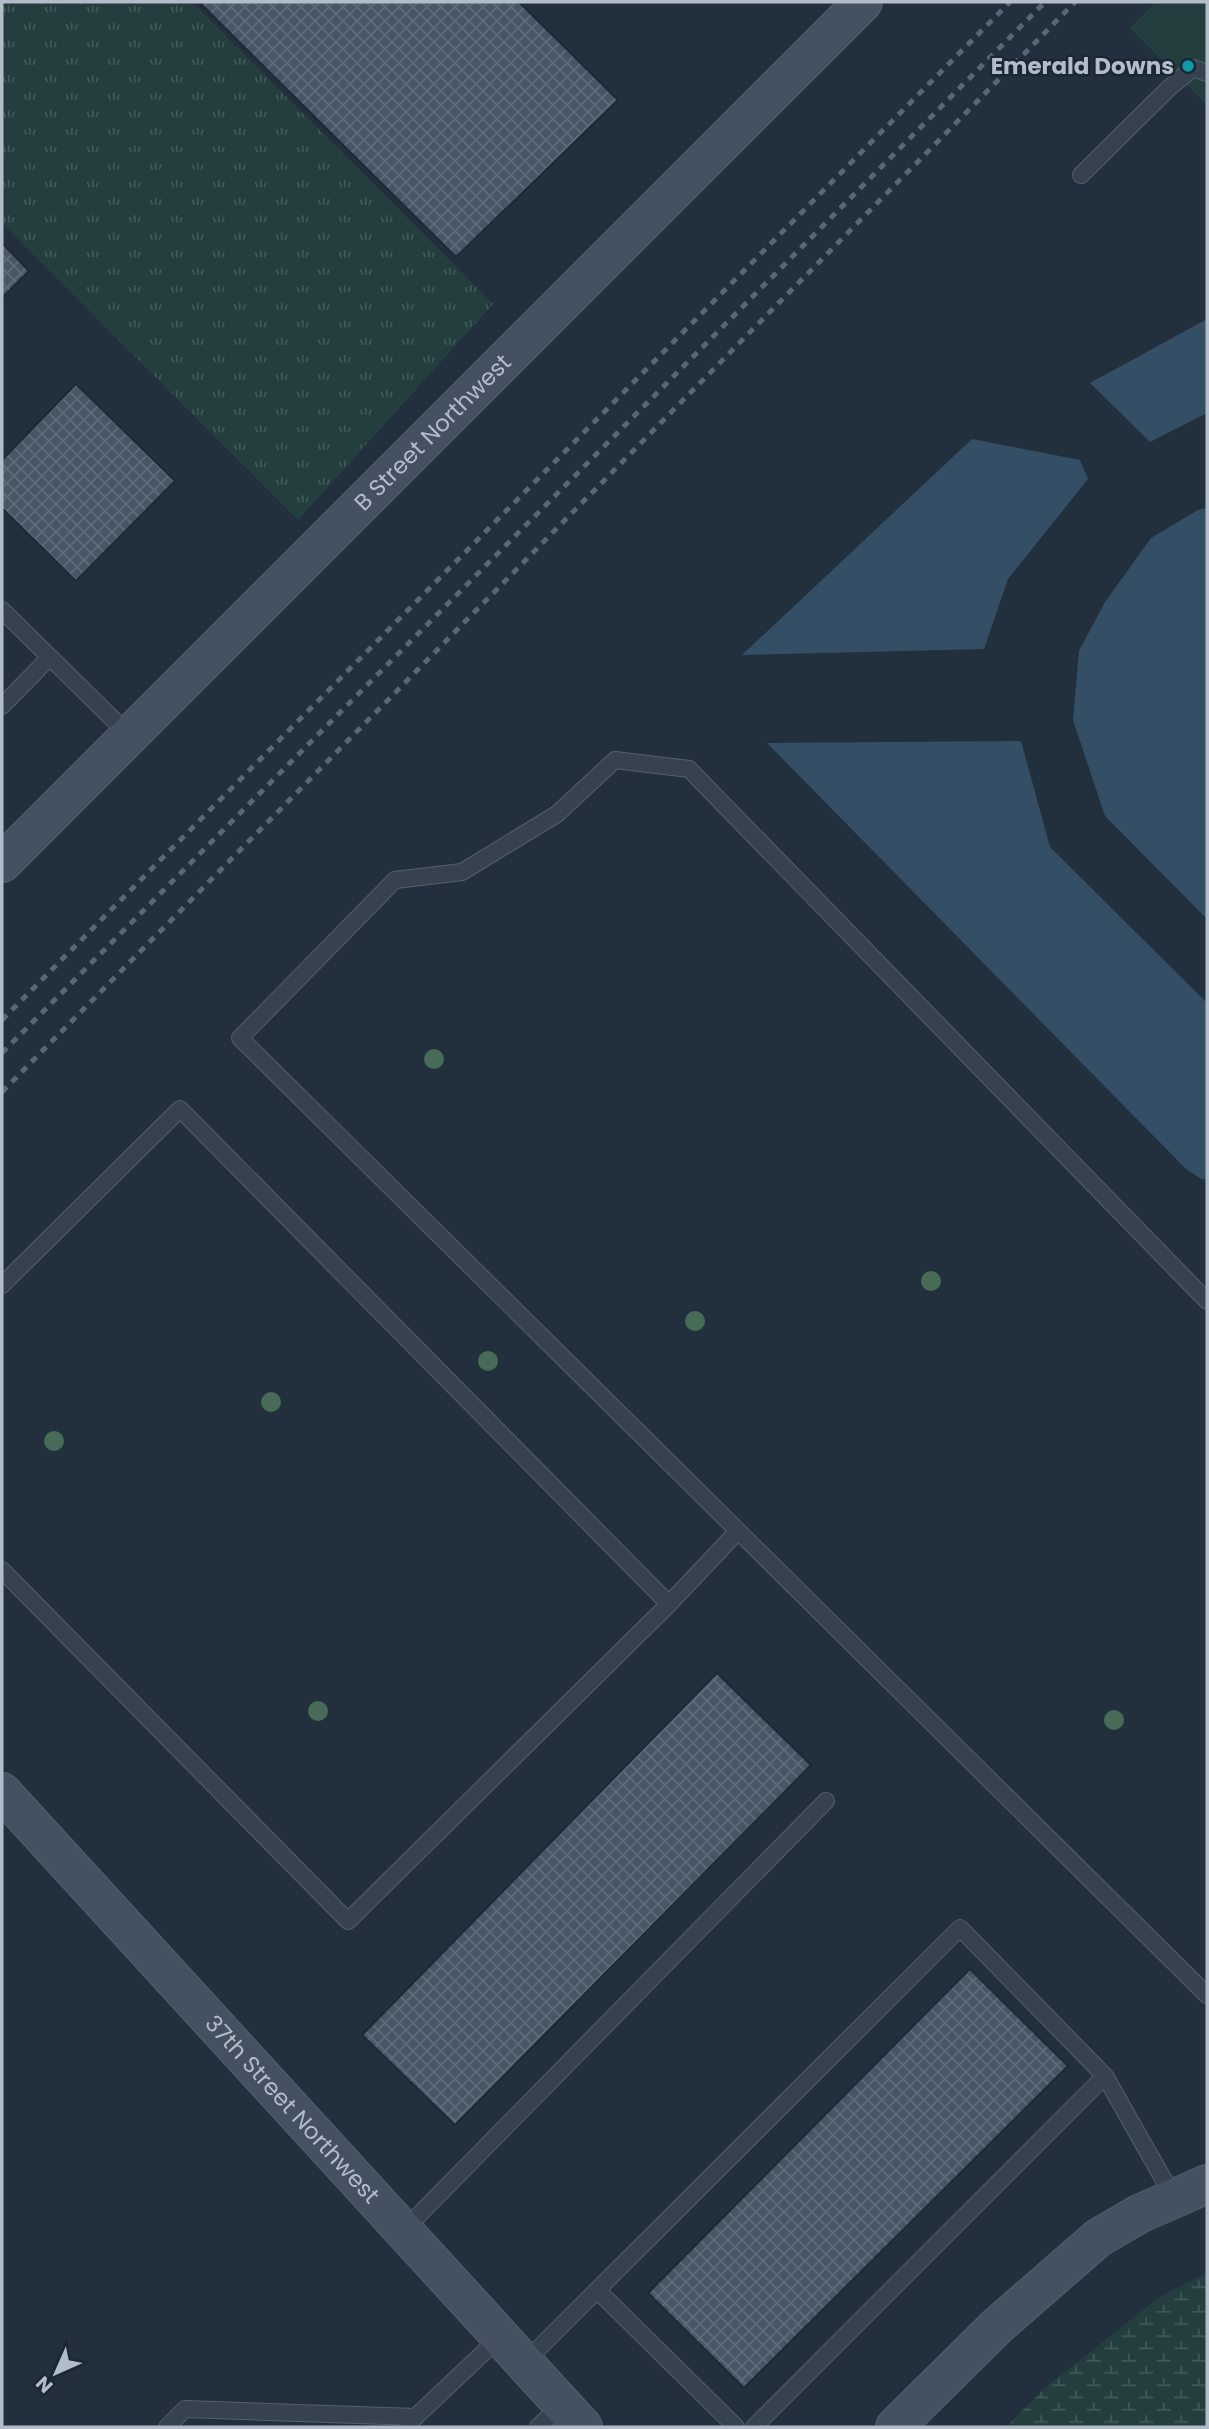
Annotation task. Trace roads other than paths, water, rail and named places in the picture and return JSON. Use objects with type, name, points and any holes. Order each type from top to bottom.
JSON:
[{"type":"street","name":"B Street Northwest","points":[[2,863],[863,2]]},
{"type":"street","name":"37th Street Northwest","points":[[2,1792],[512,2350],[561,2420]]},
{"type":"street","points":[[895,2427],[998,2326],[1098,2238],[1139,2214],[1190,2191]]},
{"type":"lane","points":[[1081,175],[1169,88],[1193,68],[1207,73]]},
{"type":"lane","points":[[2,610],[129,736]]},
{"type":"lane","points":[[2,706],[50,657]]},
{"type":"lane","points":[[1207,1301],[689,769],[615,760],[557,814],[462,872],[395,880],[240,1038],[1207,1995]]},
{"type":"lane","points":[[2,1284],[180,1109],[668,1604]]},
{"type":"lane","points":[[2,1570],[348,1921],[668,1604],[738,1531]]},
{"type":"lane","points":[[403,2231],[827,1801]]},
{"type":"lane","points":[[167,2427],[184,2409],[410,2422],[597,2290],[960,1928],[1105,2076],[1190,2191]]},
{"type":"lane","points":[[754,2427],[1105,2076]]},
{"type":"lane","points":[[597,2290],[736,2427]]},
{"type":"water","points":[[1207,319],[1207,413],[1150,442],[1090,383]]},
{"type":"water","points":[[972,439],[1080,460],[1088,479],[1008,579],[984,649],[742,655]]},
{"type":"water","points":[[1207,508],[1207,919],[1105,816],[1073,720],[1079,651],[1105,602],[1151,538],[1198,510]]},
{"type":"water","points":[[1021,741],[1050,847],[1207,1003],[1207,1177],[1203,1180],[1186,1169],[767,743]]},
{"type":"railway","points":[[2,1020],[1010,2]]},
{"type":"railway","points":[[2,1053],[1045,2]]},
{"type":"railway","points":[[2,1092],[1075,2]]},
{"type":"place","name":"Emerald Downs","points":[[1188,66]]}]
